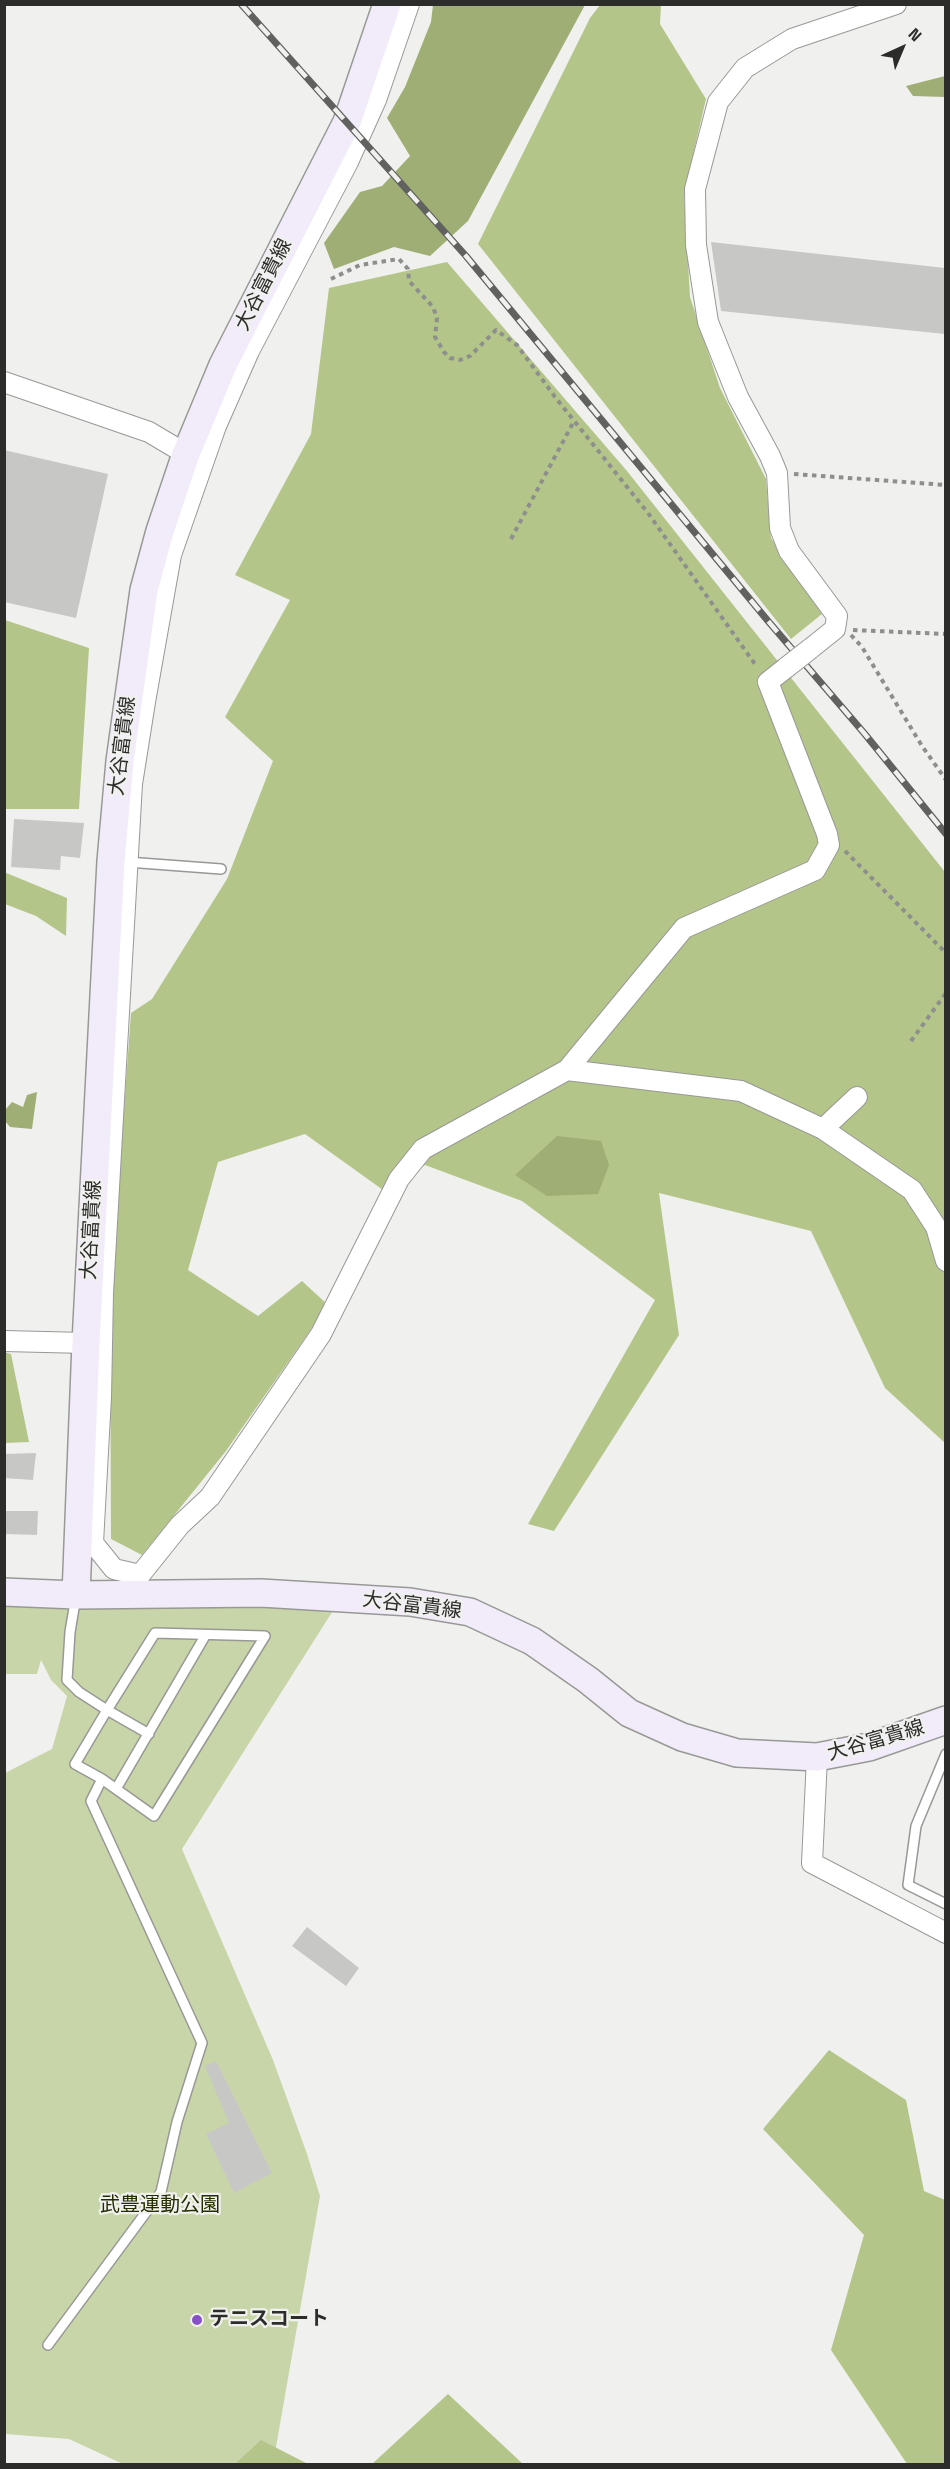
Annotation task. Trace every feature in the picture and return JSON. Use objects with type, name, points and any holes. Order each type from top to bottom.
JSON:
[{"type":"main road","name":"大谷富貴線","points":[[387,4],[347,122],[223,365],[186,454],[160,531],[144,590],[120,760],[120,862],[86,1343],[76,1595],[132,1585],[410,1602],[471,1612],[532,1641],[588,1680],[629,1713],[682,1737],[737,1753],[817,1757],[869,1747],[945,1720]]},
{"type":"main road","points":[[4,1592],[76,1595]]},
{"type":"street","points":[[409,4],[376,100],[348,162],[249,351],[226,404],[171,555],[120,862],[101,1397],[93,1543],[114,1569],[132,1585],[180,1526],[210,1497],[314,1343],[399,1179],[423,1149],[567,1070],[684,928],[815,870],[826,851],[828,842],[768,682],[835,629],[837,616],[789,551],[780,528],[780,486],[777,473],[738,397],[708,322],[696,245],[694,189],[718,102],[745,68],[792,39],[896,4]]},
{"type":"street","points":[[4,382],[149,432],[186,454]]},
{"type":"street","points":[[567,1070],[741,1091],[823,1129],[912,1190],[936,1227],[945,1261]]},
{"type":"street","points":[[823,1129],[857,1097]]},
{"type":"street","points":[[4,1341],[86,1343]]},
{"type":"street","points":[[817,1757],[812,1863],[945,1933]]},
{"type":"lane","points":[[120,862],[221,869]]},
{"type":"lane","points":[[76,1595],[70,1632],[68,1680],[79,1692],[149,1734]]},
{"type":"lane","points":[[155,1634],[205,1636],[265,1636],[154,1816],[102,1779],[75,1764],[106,1710],[155,1634]]},
{"type":"lane","points":[[116,1789],[205,1636]]},
{"type":"lane","points":[[945,1754],[916,1826],[908,1885],[945,1904]]},
{"type":"lane","points":[[48,2345],[161,2192],[177,2122],[202,2043],[91,1801],[102,1779]]},
{"type":"path","points":[[331,279],[360,265],[399,259],[408,269],[409,280],[433,307],[437,318],[435,337],[450,358],[460,360],[470,356],[496,330],[517,345],[648,513],[768,682]]},
{"type":"path","points":[[511,539],[574,421]]},
{"type":"path","points":[[777,473],[945,484]]},
{"type":"path","points":[[945,634],[846,629],[861,647],[945,780]]},
{"type":"path","points":[[828,842],[847,852],[945,953]]},
{"type":"path","points":[[911,1041],[945,993]]},
{"type":"green space","name":"武豊運動公園","points":[[4,1591],[341,1598],[182,1849],[273,2060],[320,2196],[273,2464],[123,2464],[69,2439],[5,2434],[5,1773],[52,1749],[67,1696],[51,1680],[41,1660],[37,1674],[5,1674]]},
{"type":"shaded area","points":[[433,5],[585,5],[468,221],[430,256],[394,247],[334,269],[324,243],[360,192],[382,186],[410,156],[387,118],[405,87],[431,22]]},
{"type":"shaded area","points":[[600,5],[661,5],[660,24],[706,99],[684,193],[690,297],[720,388],[766,479],[771,538],[822,614],[791,639],[478,244],[590,18]]},
{"type":"shaded area","points":[[945,76],[945,97],[913,96],[906,86]]},
{"type":"shaded area","points":[[447,262],[627,471],[945,872],[945,1443],[885,1388],[811,1231],[659,1193],[679,1335],[554,1531],[528,1524],[655,1300],[522,1201],[425,1165],[383,1190],[305,1134],[218,1162],[188,1270],[258,1316],[302,1281],[328,1305],[226,1451],[142,1555],[111,1539],[110,1304],[131,1013],[152,999],[227,879],[273,761],[225,717],[290,600],[235,575],[311,434],[329,288]]},
{"type":"shaded area","points":[[5,620],[89,648],[79,809],[5,809]]},
{"type":"shaded area","points":[[4,872],[67,898],[66,936],[36,916],[5,904]]},
{"type":"shaded area","points":[[37,1092],[32,1129],[10,1127],[5,1121],[5,1110],[12,1102],[23,1107],[27,1095]]},
{"type":"shaded area","points":[[557,1136],[601,1141],[609,1165],[598,1194],[547,1196],[515,1175]]},
{"type":"shaded area","points":[[4,1352],[11,1354],[29,1442],[5,1443]]},
{"type":"shaded area","points":[[829,2050],[906,2100],[924,2191],[945,2200],[945,2464],[907,2464],[831,2350],[864,2235],[763,2129]]},
{"type":"shaded area","points":[[448,2394],[523,2464],[372,2464]]},
{"type":"shaded area","points":[[261,2440],[308,2464],[235,2464]]},
{"type":"building","points":[[711,242],[945,268],[945,334],[721,311]]},
{"type":"building","points":[[4,450],[108,474],[76,618],[4,602]]},
{"type":"building","points":[[14,819],[84,823],[80,858],[61,856],[60,870],[11,867]]},
{"type":"building","points":[[36,1453],[33,1480],[4,1478],[4,1454]]},
{"type":"building","points":[[4,1511],[38,1511],[37,1535],[4,1534]]},
{"type":"building","points":[[307,1927],[359,1968],[346,1986],[292,1946]]},
{"type":"building","points":[[216,2061],[272,2173],[234,2193],[206,2134],[229,2123],[205,2066]]},
{"type":"railway","points":[[241,4],[466,256],[946,834]]},
{"type":"place","name":"テニスコート","points":[[197,2320]]}]
